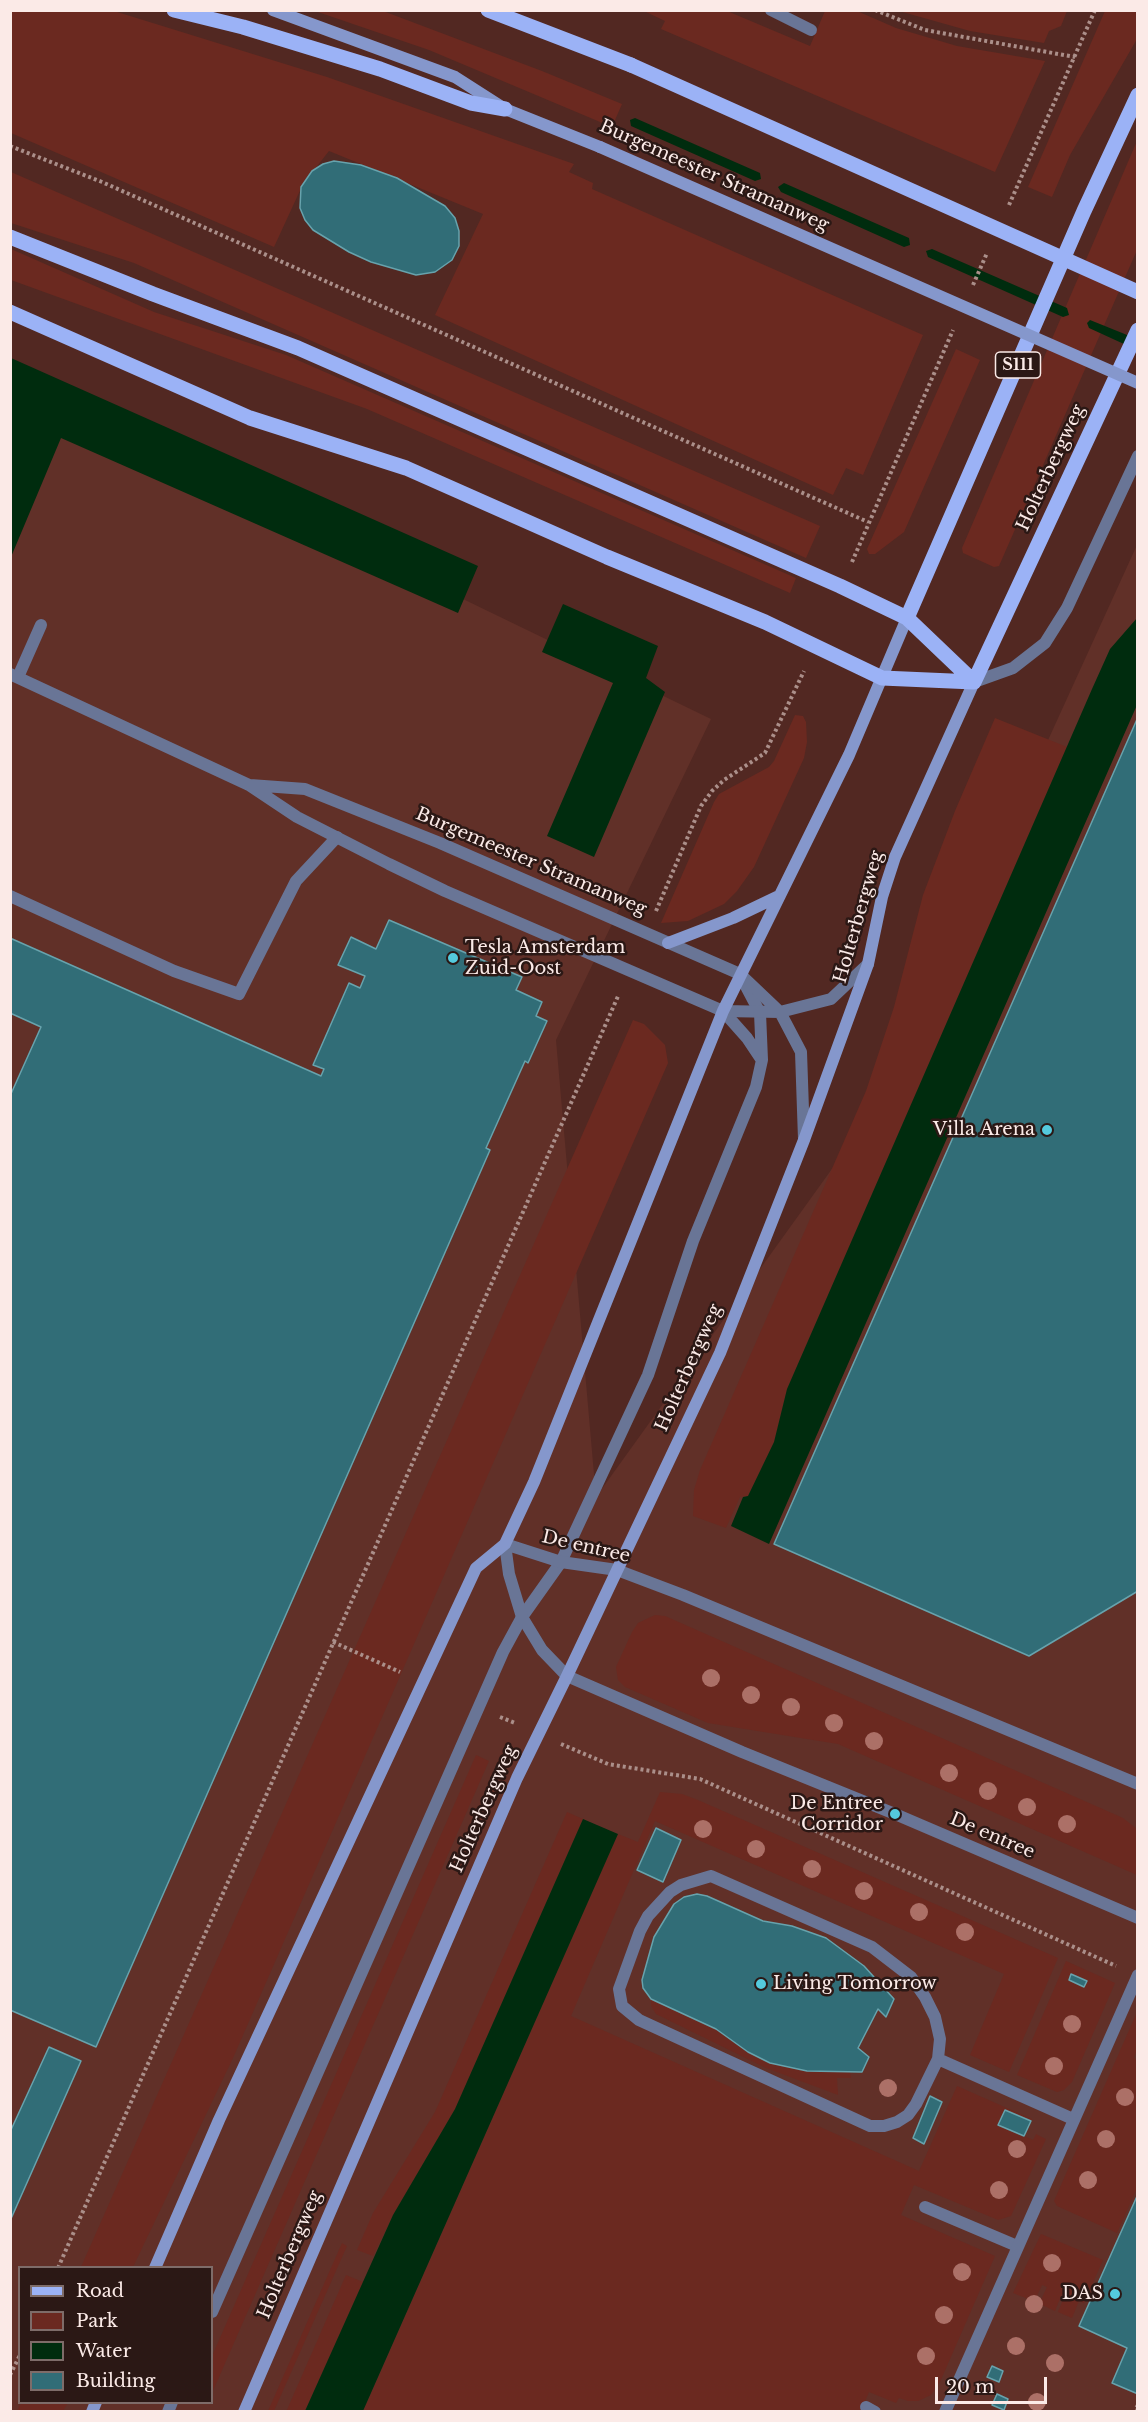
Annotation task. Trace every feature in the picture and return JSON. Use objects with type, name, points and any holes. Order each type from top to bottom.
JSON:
[{"type":"main road","points":[[174,10],[243,27],[380,69],[471,103],[504,109]]},
{"type":"main road","name":"Burgemeester Stramanweg","points":[[273,10],[455,77],[504,109],[600,147],[1137,383]]},
{"type":"main road","points":[[488,10],[631,65],[1137,292]]},
{"type":"main road","name":"S111","points":[[156,2266],[219,2120],[476,1568],[505,1544],[534,1482],[723,1011],[849,755],[1084,211],[1137,95]]},
{"type":"main road","points":[[10,237],[297,348],[840,586],[907,618],[974,682]]},
{"type":"main road","points":[[10,312],[250,418],[406,468],[607,557],[765,622],[882,678],[974,682]]},
{"type":"main road","name":"Holterbergweg","points":[[244,2412],[517,1778],[720,1353],[804,1140],[868,964],[882,897],[895,857],[1137,330]]},
{"type":"main road","points":[[668,943],[733,918],[779,896]]},
{"type":"street","points":[[771,10],[811,30]]},
{"type":"street","points":[[974,682],[1013,668],[1045,643],[1067,608],[1137,456]]},
{"type":"street","points":[[14,675],[41,625]]},
{"type":"street","name":"Burgemeester Stramanweg","points":[[14,675],[249,785],[297,817],[445,891],[723,1011],[780,1012],[831,999],[868,964]]},
{"type":"street","name":"Burgemeester Stramanweg","points":[[249,785],[305,789],[440,843],[740,974],[780,1012],[801,1052],[804,1140]]},
{"type":"street","points":[[10,896],[174,971],[239,994],[296,881],[337,837]]},
{"type":"street","name":"Holterbergweg","points":[[213,2310],[503,1652],[522,1617],[561,1562],[648,1375],[693,1241],[756,1087],[762,1060],[760,1013],[740,974]]},
{"type":"street","points":[[723,1011],[747,1038],[762,1060]]},
{"type":"street","name":"De entree","points":[[1137,1784],[725,1611],[617,1570],[561,1562],[505,1544],[509,1574],[522,1617],[542,1650],[567,1676],[1137,1918]]},
{"type":"street","points":[[711,1876],[872,1947],[891,1961],[910,1977],[930,2007],[940,2039],[938,2059],[916,2104],[908,2115],[884,2126],[870,2126],[639,2020],[622,2006],[620,1989],[640,1931],[658,1903],[681,1885],[711,1876]]},
{"type":"street","points":[[945,2412],[1137,1975]]},
{"type":"street","points":[[938,2059],[1073,2119]]},
{"type":"street","points":[[925,2207],[1017,2246]]},
{"type":"path","points":[[875,10],[925,30],[1075,57]]},
{"type":"path","points":[[1005,212],[1095,10]]},
{"type":"path","points":[[10,146],[102,182],[868,522]]},
{"type":"path","points":[[972,287],[991,244]]},
{"type":"path","points":[[840,586],[958,319]]},
{"type":"path","points":[[646,933],[701,806],[712,790],[724,780],[765,753],[806,666]]},
{"type":"path","points":[[59,2266],[630,970]]},
{"type":"path","points":[[333,1642],[424,1683]]},
{"type":"path","points":[[478,1707],[608,1764],[700,1779],[1137,1975]]},
{"type":"path","points":[[10,2375],[18,2359]]},
{"type":"path","points":[[1137,2405],[1135,2410],[1137,2411]]},
{"type":"shaded area","points":[[11,391],[403,570],[711,719],[556,1040],[596,1497],[888,1091],[1137,545],[1137,2411],[11,2412]]},
{"type":"green space","points":[[1067,10],[1061,26],[1049,31],[1044,43],[970,31],[899,11]]},
{"type":"green space","points":[[10,11],[114,11],[327,77],[574,164],[569,172],[593,183],[592,189],[923,335],[863,475],[846,468],[833,495],[435,315],[483,214],[329,151],[303,184],[274,247],[11,133]]},
{"type":"green space","points":[[315,11],[383,11],[622,104],[612,127],[429,50]]},
{"type":"green space","points":[[644,11],[727,11],[810,46],[825,11],[857,11],[896,28],[957,46],[1045,61],[995,172],[661,29],[665,21]]},
{"type":"green space","points":[[1105,11],[1137,11],[1137,39],[1070,155],[1052,197],[1028,187]]},
{"type":"green space","points":[[1137,141],[1137,250],[999,566],[994,567],[963,553],[962,548]]},
{"type":"green space","points":[[11,172],[820,526],[806,558],[134,263],[11,223]]},
{"type":"green space","points":[[11,249],[154,312],[286,355],[796,578],[790,593],[367,409],[11,280]]},
{"type":"green space","points":[[956,349],[980,360],[904,532],[875,554],[869,554],[867,549]]},
{"type":"green space","points":[[795,715],[803,716],[806,722],[807,742],[804,758],[754,867],[737,891],[724,904],[688,921],[661,923],[719,794],[769,767]]},
{"type":"green space","points":[[995,718],[1067,747],[787,1389],[774,1442],[748,1496],[740,1497],[726,1528],[693,1516],[694,1490],[700,1470],[866,1091],[894,1007],[923,895],[955,811]]},
{"type":"green space","points":[[633,1020],[644,1024],[665,1045],[668,1063],[233,2058],[133,2266],[81,2266]]},
{"type":"green space","points":[[655,1615],[665,1616],[1123,1818],[1137,1829],[1137,1875],[838,1744],[708,1723],[625,1687],[618,1680],[616,1667],[638,1623]]},
{"type":"green space","points":[[476,1755],[489,1761],[213,2391],[213,2354]]},
{"type":"green space","points":[[660,1792],[682,1794],[698,1800],[1058,1958],[1009,2072],[970,2055],[1004,1974],[655,1821],[571,2016],[919,2171],[957,2086],[1032,2119],[1031,2121],[1005,2110],[999,2124],[1033,2140],[1036,2134],[1046,2139],[1011,2216],[998,2220],[914,2185],[901,2215],[995,2256],[940,2382],[931,2395],[918,2401],[899,2398],[896,2403],[869,2392],[861,2411],[363,2412],[618,1834],[638,1842]]},
{"type":"green space","points":[[567,1812],[583,1819],[455,2109],[393,2215],[373,2256],[357,2250],[373,2213],[435,2112]]},
{"type":"green space","points":[[1066,1961],[1115,1983],[1072,2082],[1064,2090],[1057,2092],[1017,2075]]},
{"type":"green space","points":[[651,1999],[716,2029],[748,2052],[770,2063],[807,2071],[850,2072],[851,2078],[837,2078],[838,2095],[766,2068],[656,2014],[651,2006]]},
{"type":"green space","points":[[1137,2012],[1137,2050],[1134,2057],[1138,2063],[1137,2188],[1117,2233],[1057,2206],[1054,2201]]},
{"type":"green space","points":[[1041,2234],[1103,2260],[1084,2303],[1079,2301],[1072,2318],[1058,2312],[1065,2295],[1062,2294],[1055,2311],[1042,2305],[1041,2300],[1047,2287],[1042,2285],[1037,2296],[1028,2299],[1013,2293]]},
{"type":"green space","points":[[342,2243],[347,2246],[274,2411],[268,2411]]},
{"type":"green space","points":[[346,2275],[363,2282],[305,2411],[286,2412]]},
{"type":"green space","points":[[20,2404],[67,2404],[63,2411],[17,2411]]},
{"type":"water","points":[[635,118],[760,173],[761,179],[755,181],[631,126],[630,120]]},
{"type":"water","points":[[784,183],[909,238],[910,245],[904,247],[781,192],[778,187]]},
{"type":"water","points":[[932,249],[1067,308],[1069,315],[1063,317],[928,257],[926,251]]},
{"type":"water","points":[[1090,320],[1137,339],[1137,350],[1089,328],[1087,323]]},
{"type":"water","points":[[11,358],[478,566],[458,613],[61,438],[11,557]]},
{"type":"water","points":[[563,604],[658,646],[646,678],[665,692],[594,857],[547,836],[613,683],[542,652]]},
{"type":"water","points":[[1137,618],[1137,705],[769,1544],[731,1526],[743,1497],[748,1496],[774,1442],[787,1389],[1092,689],[1110,649]]},
{"type":"water","points":[[583,1819],[618,1834],[363,2411],[305,2411],[393,2215],[455,2109]]},
{"type":"building","points":[[334,161],[361,165],[397,178],[445,206],[455,218],[459,231],[459,246],[452,260],[435,272],[416,275],[371,262],[349,252],[313,230],[305,220],[300,208],[301,187],[312,171],[323,164]]},
{"type":"building","name":"Villa Arena","points":[[1138,717],[1138,1591],[1029,1656],[774,1544]]},
{"type":"building","points":[[389,920],[522,977],[516,990],[542,1002],[536,1016],[547,1021],[528,1063],[525,1061],[486,1148],[490,1150],[96,2047],[10,2010],[10,1096],[41,1027],[10,1013],[10,938],[321,1076],[324,1069],[313,1065],[349,983],[360,988],[365,976],[338,965],[351,937],[376,949]]},
{"type":"building","points":[[656,1828],[681,1840],[663,1882],[637,1870]]},
{"type":"building","name":"Living Tomorrow","points":[[697,1894],[707,1896],[763,1921],[792,1926],[826,1938],[864,1966],[894,1999],[886,2017],[878,2009],[858,2048],[869,2057],[862,2072],[807,2071],[770,2063],[748,2052],[716,2029],[651,1999],[643,1988],[642,1980],[654,1937],[674,1904],[684,1897]]},
{"type":"building","points":[[1071,1974],[1087,1981],[1084,1987],[1069,1980]]},
{"type":"building","points":[[49,2047],[81,2061],[10,2221],[10,2132]]},
{"type":"building","points":[[930,2096],[942,2102],[924,2144],[913,2138]]},
{"type":"building","points":[[1005,2110],[1031,2121],[1024,2136],[998,2125]]},
{"type":"building","name":"DAS","points":[[1138,2194],[1138,2394],[1112,2383],[1127,2348],[1079,2326]]},
{"type":"building","points":[[992,2366],[1003,2371],[999,2382],[987,2377]]},
{"type":"building","points":[[997,2394],[1008,2399],[1004,2410],[992,2405]]},
{"type":"place","name":"Tesla Amsterdam Zuid-Oost","points":[[453,958]]},
{"type":"place","name":"Villa Arena","points":[[1047,1130]]},
{"type":"place","name":"De Entree Corridor","points":[[895,1814]]},
{"type":"place","name":"Living Tomorrow","points":[[761,1984]]},
{"type":"place","name":"DAS","points":[[1115,2294]]}]
